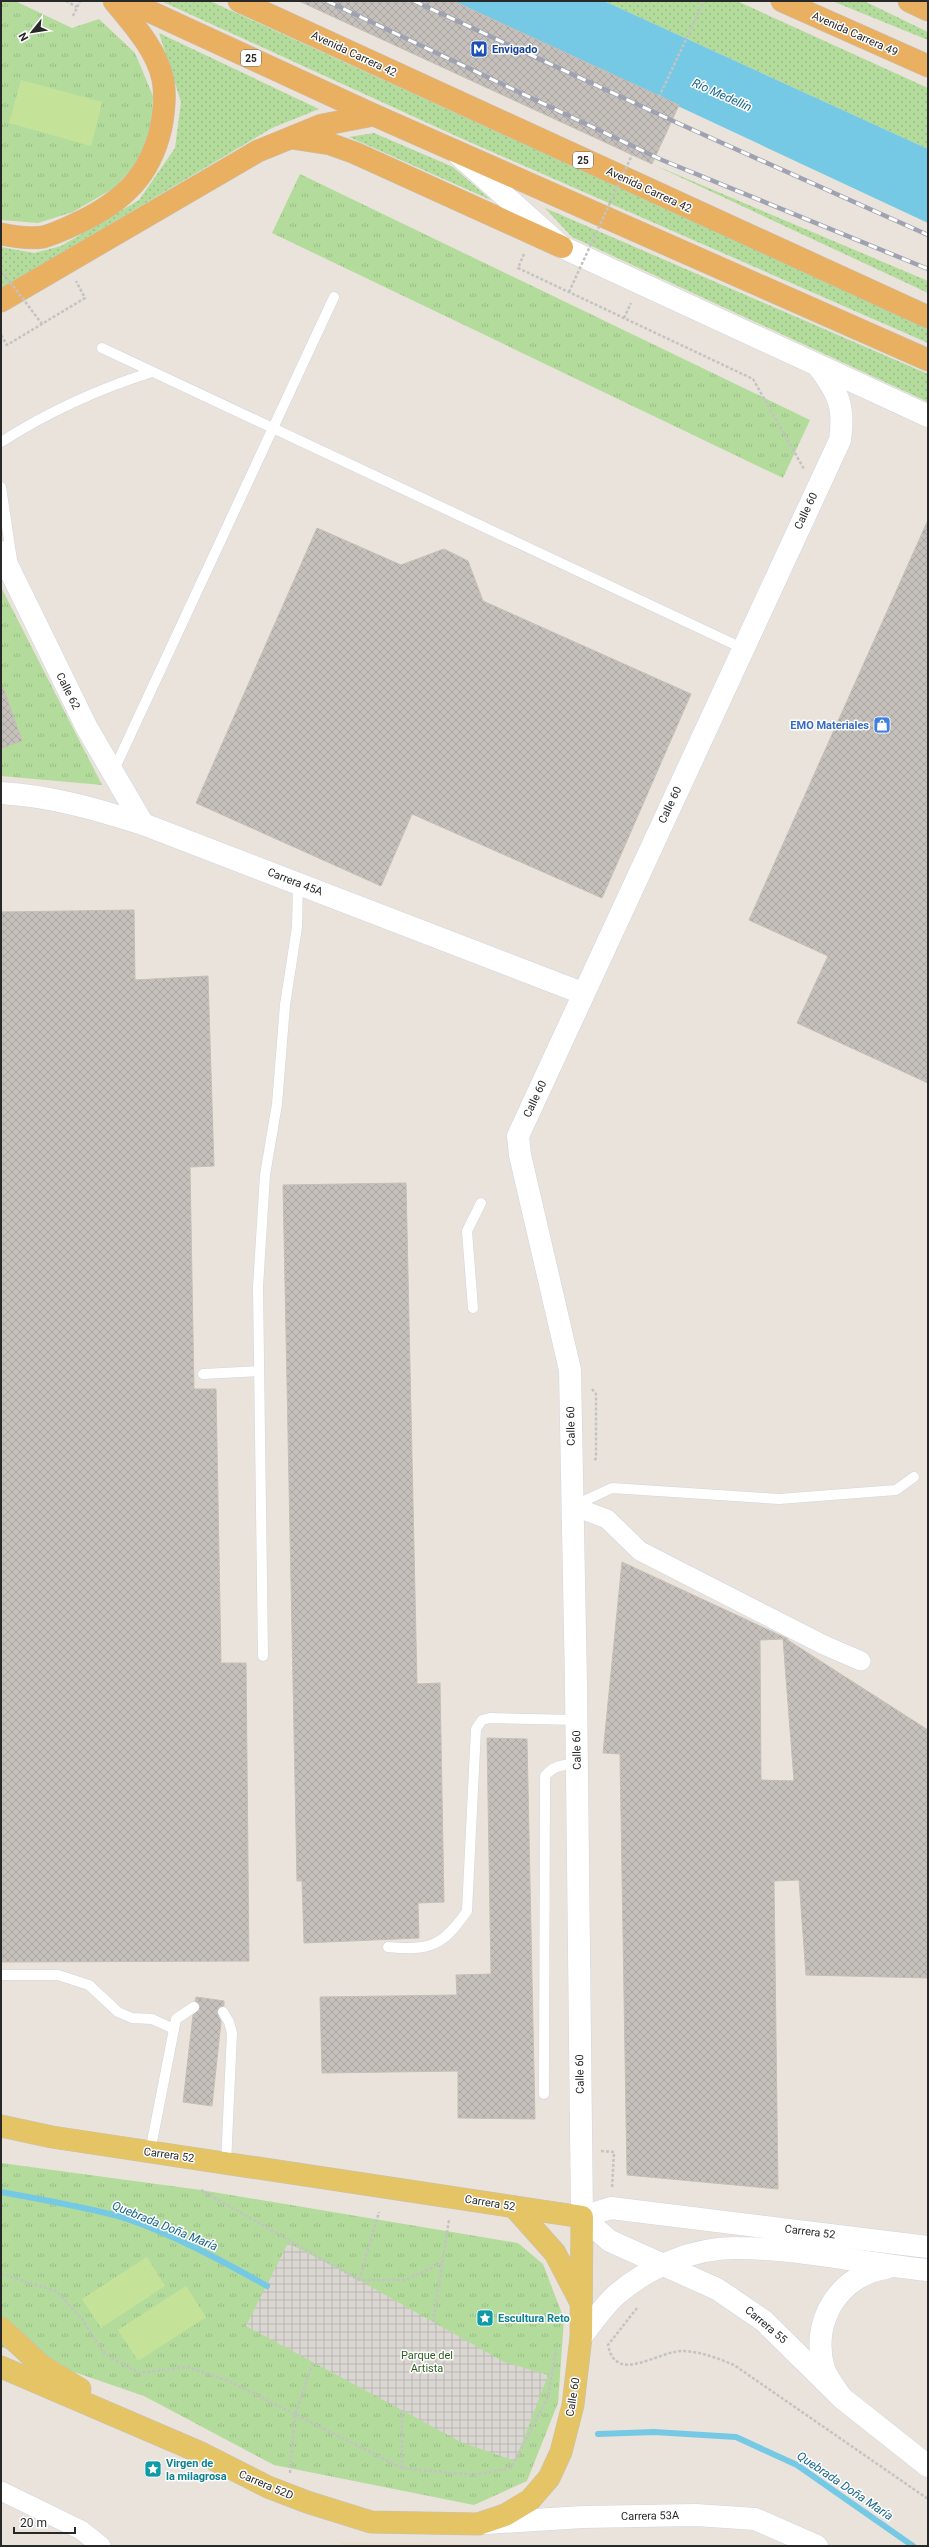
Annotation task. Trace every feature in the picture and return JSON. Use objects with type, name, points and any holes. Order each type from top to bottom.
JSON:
[{"type":"highway","points":[[1,234],[19,237],[44,236],[99,213],[122,196],[140,178],[153,157],[163,115],[163,79],[155,57],[138,30],[114,1]]},
{"type":"highway","name":"25","points":[[127,1],[374,115],[928,360]]},
{"type":"highway","name":"Avenida Carrera 42","points":[[239,1],[928,317]]},
{"type":"highway","name":"Avenida Carrera 49","points":[[782,1],[928,66]]},
{"type":"highway","points":[[909,1],[928,10]]},
{"type":"highway","points":[[1,301],[258,151],[288,137],[334,122],[374,115]]},
{"type":"highway","points":[[288,137],[330,144],[355,153],[562,247]]},
{"type":"main road","name":"Carrera 52","points":[[1,2126],[52,2138],[582,2217]]},
{"type":"main road","name":"Carrera 52","points":[[1,2140],[52,2138]]},
{"type":"main road","points":[[514,2207],[555,2253],[582,2306]]},
{"type":"main road","name":"Calle 60","points":[[478,2524],[505,2515],[530,2500],[549,2478],[561,2452],[573,2405],[581,2337],[582,2217]]},
{"type":"main road","points":[[1,2328],[17,2345],[48,2369],[90,2396],[199,2452]]},
{"type":"main road","name":"Carrera 52D","points":[[1,2367],[199,2452],[268,2487],[288,2495],[371,2522],[478,2524]]},
{"type":"street","points":[[453,150],[562,247],[928,416]]},
{"type":"street","name":"Calle 60","points":[[582,2217],[577,1720],[570,1370],[520,1155],[518,1136],[582,993],[840,440],[843,421],[841,403],[833,386],[818,366]]},
{"type":"street","name":"Calle 62","points":[[1,552],[54,664],[112,774],[143,824]]},
{"type":"street","name":"Carrera 45A","points":[[1,793],[38,795],[88,807],[143,824],[582,993]]},
{"type":"street","points":[[573,1506],[607,1519],[640,1551],[824,1645],[861,1661]]},
{"type":"street","name":"Carrera 52","points":[[582,2217],[611,2208],[928,2247]]},
{"type":"street","name":"Carrera 55","points":[[582,2217],[610,2241],[718,2289],[764,2321],[842,2398],[928,2466]]},
{"type":"street","name":"Carrera 52","points":[[581,2337],[616,2295],[638,2279],[664,2264],[698,2253],[738,2248],[830,2257],[894,2267],[928,2270]]},
{"type":"street","points":[[842,2398],[824,2369],[820,2336],[824,2318],[836,2297],[858,2277],[876,2270],[894,2267]]},
{"type":"street","points":[[1,2491],[82,2530],[101,2546]]},
{"type":"street","name":"Carrera 53A","points":[[478,2524],[583,2517],[696,2515],[755,2519],[817,2546]]},
{"type":"lane","points":[[112,774],[334,296]]},
{"type":"lane","points":[[102,348],[742,648]]},
{"type":"lane","points":[[1,442],[33,422],[108,386],[152,372]]},
{"type":"lane","points":[[1,487],[15,582]]},
{"type":"lane","points":[[263,1656],[258,1287],[264,1175],[277,1104],[285,1005],[297,927],[298,884]]},
{"type":"lane","points":[[473,1308],[467,1231],[481,1203]]},
{"type":"lane","points":[[203,1374],[259,1371]]},
{"type":"lane","points":[[573,1506],[612,1488],[779,1499],[896,1490],[914,1477]]},
{"type":"lane","points":[[388,1947],[416,1949],[434,1944],[452,1933],[467,1911],[476,1729],[482,1720],[490,1718],[577,1720]]},
{"type":"lane","points":[[544,2094],[545,1776],[550,1769],[577,1763]]},
{"type":"lane","points":[[1,1974],[65,1977],[89,1985],[118,2012],[132,2018],[152,2019],[174,2029]]},
{"type":"lane","points":[[150,2152],[176,2019],[194,2007]]},
{"type":"lane","points":[[223,2012],[229,2022],[232,2033],[226,2163]]},
{"type":"path","points":[[66,1],[77,7]]},
{"type":"path","points":[[73,16],[80,1]]},
{"type":"path","points":[[659,96],[704,1]]},
{"type":"path","points":[[569,292],[632,155]]},
{"type":"path","points":[[518,268],[752,379],[816,490]]},
{"type":"path","points":[[1,270],[42,324]]},
{"type":"path","points":[[1,335],[6,344],[85,298]]},
{"type":"path","points":[[587,1382],[596,1394],[596,1458],[590,1468]]},
{"type":"path","points":[[201,2190],[359,2280],[405,2280],[442,2262]]},
{"type":"path","points":[[359,2280],[379,2212]]},
{"type":"path","points":[[433,2322],[449,2220]]},
{"type":"path","points":[[1,2274],[56,2292],[81,2318],[105,2354],[140,2373],[187,2367],[228,2381],[402,2468],[474,2475],[511,2468],[548,2397],[557,2344]]},
{"type":"path","points":[[608,2345],[610,2354],[615,2362],[623,2365],[631,2366],[660,2354],[682,2351],[708,2354],[734,2365],[928,2499]]},
{"type":"path","points":[[288,2495],[295,2415],[313,2362]]},
{"type":"path","points":[[402,2410],[402,2468]]},
{"type":"shaded area","points":[[288,2243],[359,2280],[504,2362],[548,2375],[515,2461],[461,2442],[246,2326]]},
{"type":"shaded area","points":[[339,2542],[525,2545],[529,2546],[345,2546]]},
{"type":"green space","points":[[1,1],[15,1],[72,28],[99,19],[135,53],[153,96],[151,125],[139,161],[114,188],[73,212],[38,223],[1,220]]},
{"type":"green space","points":[[161,1],[210,1],[928,328],[928,343],[456,136]]},
{"type":"green space","points":[[604,1],[737,1],[928,88],[928,149]]},
{"type":"green space","points":[[832,1],[864,1],[928,32],[928,40]]},
{"type":"green space","points":[[159,33],[319,109],[272,128],[1,289],[1,247],[34,253],[61,246],[139,200],[175,148],[181,102]]},
{"type":"green space","points":[[21,80],[102,102],[91,146],[9,123]]},
{"type":"green space","points":[[374,133],[453,167],[491,200],[349,137]]},
{"type":"green space","points":[[652,164],[928,281],[928,293]]},
{"type":"green space","points":[[300,174],[810,420],[783,478],[272,233]]},
{"type":"green space","points":[[545,208],[928,374],[928,402],[572,237]]},
{"type":"green space","points":[[1,587],[102,785],[1,776]]},
{"type":"green space","name":"Parque del Artista","points":[[1,2163],[201,2190],[518,2243],[543,2264],[564,2319],[558,2403],[527,2481],[474,2505],[274,2465],[144,2396],[1,2347]]},
{"type":"green space","points":[[147,2257],[165,2286],[101,2328],[82,2299]]},
{"type":"green space","points":[[186,2286],[206,2317],[138,2361],[118,2330]]},
{"type":"water","name":"Río Medellín","points":[[453,1],[604,1],[928,149],[928,223]]},
{"type":"building","name":"Envigado","points":[[299,1],[453,1],[679,105],[652,164]]},
{"type":"building","name":"EMO Materiales","points":[[928,520],[928,1083],[797,1023],[828,956],[749,920]]},
{"type":"building","points":[[317,528],[401,565],[444,549],[468,561],[483,601],[691,694],[602,898],[412,814],[381,886],[196,803]]},
{"type":"building","points":[[1,687],[3,687],[22,741],[1,748]]},
{"type":"building","points":[[134,910],[135,980],[208,976],[214,1166],[190,1167],[194,1389],[216,1389],[221,1663],[246,1663],[249,1961],[1,1962],[1,912]]},
{"type":"building","points":[[406,1183],[417,1684],[440,1683],[444,1902],[418,1903],[419,1938],[304,1943],[302,1881],[297,1881],[283,1185]]},
{"type":"building","points":[[622,1562],[788,1639],[786,1639],[928,1730],[928,1978],[806,1975],[799,1880],[774,1881],[778,2189],[627,2175],[620,1754],[603,1753]],"holes":[[[783,1639],[794,1781],[761,1780],[760,1640]]]},
{"type":"building","points":[[487,1738],[527,1739],[535,2119],[458,2118],[458,2071],[322,2073],[320,1997],[457,1995],[456,1975],[491,1974]]},
{"type":"building","points":[[196,1997],[224,2001],[224,2006],[219,2007],[217,2012],[221,2022],[212,2106],[183,2102],[193,2015],[200,2007],[195,2001]]},
{"type":"waterway","name":"Quebrada Doña María","points":[[1,2192],[89,2209],[136,2222],[194,2247],[267,2286]]},
{"type":"waterway","name":"Quebrada Doña María","points":[[598,2434],[654,2432],[736,2437],[797,2465],[913,2546]]},
{"type":"railway","points":[[327,1],[662,160],[928,269]]},
{"type":"railway","points":[[414,1],[682,125],[928,235]]},
{"type":"place","name":"Envigado","points":[[479,49]]},
{"type":"place","name":"EMO Materiales","points":[[882,725]]},
{"type":"place","name":"Escultura Reto","points":[[485,2318]]},
{"type":"place","name":"Virgen de la milagrosa","points":[[153,2469]]}]
